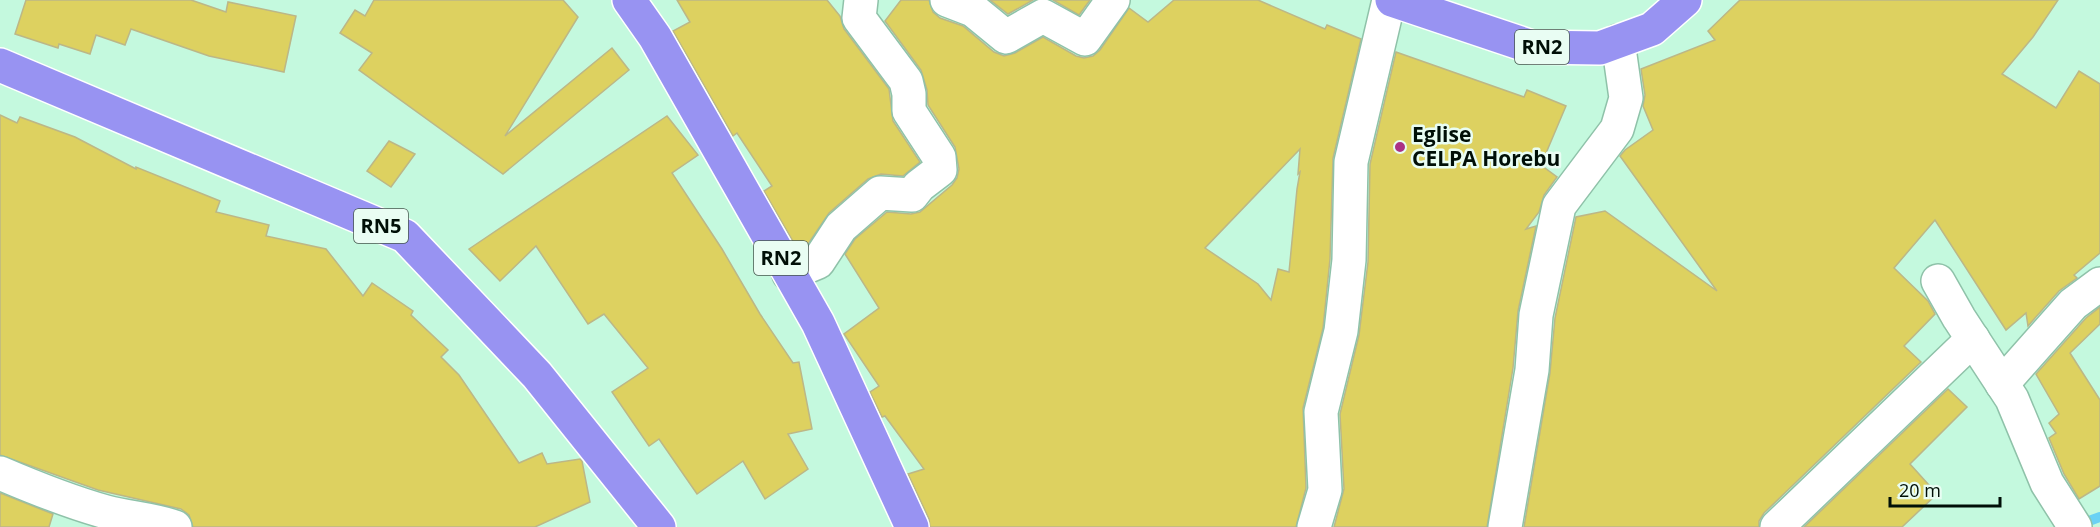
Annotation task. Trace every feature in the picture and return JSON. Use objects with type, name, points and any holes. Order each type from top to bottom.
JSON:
[{"type":"highway","name":"RN2","points":[[629,0],[655,37],[818,323],[912,527]]},
{"type":"highway","name":"RN2","points":[[1390,0],[1532,47],[1600,48],[1652,29],[1685,0]]},
{"type":"highway","name":"RN5","points":[[0,65],[405,236],[537,375],[659,527]]},
{"type":"street","points":[[789,274],[818,262],[841,227],[880,194],[912,195],[919,186],[940,170],[939,157],[909,111],[906,81],[859,18],[861,0]]},
{"type":"street","points":[[947,0],[973,10],[1006,37],[1042,16],[1085,39],[1113,0]]},
{"type":"street","points":[[1314,527],[1325,490],[1321,412],[1341,331],[1349,260],[1351,162],[1390,0]]},
{"type":"street","points":[[1505,527],[1532,370],[1536,315],[1559,206],[1617,129],[1626,98],[1618,41]]},
{"type":"street","points":[[1938,282],[2012,399],[2047,483],[2075,527]]},
{"type":"street","points":[[2002,384],[2073,304],[2100,284]]},
{"type":"street","points":[[1777,527],[1973,339]]},
{"type":"street","points":[[0,473],[47,493],[107,512],[159,521],[175,527]]},
{"type":"building","points":[[26,0],[191,0],[226,12],[228,2],[296,16],[284,72],[209,56],[131,29],[125,45],[96,35],[90,54],[59,44],[58,48],[15,34]]},
{"type":"building","points":[[374,0],[563,0],[578,17],[505,136],[612,48],[629,70],[503,174],[359,70],[372,53],[340,33],[355,10],[365,16]]},
{"type":"building","points":[[677,0],[827,0],[840,16],[844,29],[889,89],[893,121],[920,162],[903,176],[881,174],[868,179],[829,213],[806,247],[798,250],[764,191],[772,186],[737,133],[733,136],[673,31],[690,22]]},
{"type":"building","points":[[901,0],[929,0],[933,12],[940,18],[963,26],[994,52],[1004,56],[1015,53],[1043,37],[1076,56],[1084,58],[1093,56],[1100,50],[1129,8],[1148,22],[1174,0],[1258,0],[1325,29],[1327,25],[1361,39],[1333,158],[1330,259],[1323,328],[1303,408],[1306,488],[1296,527],[930,527],[929,519],[908,474],[924,469],[885,416],[882,417],[870,392],[879,386],[844,334],[879,308],[845,254],[855,239],[887,212],[911,214],[920,212],[952,185],[959,169],[955,147],[928,105],[927,90],[921,70],[885,21]],"holes":[[[1300,149],[1298,174],[1300,172],[1289,272],[1278,269],[1271,300],[1258,284],[1205,248]]]},
{"type":"building","points":[[990,0],[1033,0],[1008,14]]},
{"type":"building","points":[[1053,0],[1090,0],[1079,15]]},
{"type":"building","points":[[1740,0],[2058,0],[2033,37],[2002,74],[2056,108],[2079,71],[2100,84],[2100,253],[2074,275],[2077,278],[2059,291],[2028,326],[2026,313],[2006,330],[1935,220],[1894,268],[1928,301],[1935,314],[1904,346],[1921,362],[1764,513],[1759,521],[1759,527],[1524,527],[1550,373],[1555,318],[1576,217],[1605,211],[1717,291],[1620,156],[1653,130],[1643,106],[1645,95],[1641,69],[1715,40],[1708,31]]},
{"type":"building","points":[[1396,52],[1524,97],[1527,90],[1566,106],[1541,165],[1557,177],[1544,195],[1539,212],[1526,229],[1536,226],[1518,311],[1513,368],[1487,527],[1334,527],[1344,489],[1340,414],[1359,335],[1368,262],[1370,164]]},
{"type":"building","points":[[0,115],[17,123],[20,117],[75,137],[136,169],[136,167],[220,201],[216,212],[269,225],[266,236],[326,249],[363,296],[372,283],[413,311],[411,315],[448,350],[441,357],[459,375],[519,463],[542,453],[547,464],[580,459],[590,502],[535,527],[193,527],[189,515],[181,509],[98,490],[0,455]]},
{"type":"building","points":[[667,116],[698,155],[672,173],[722,249],[760,314],[793,363],[799,362],[812,429],[788,434],[808,469],[765,499],[743,461],[697,494],[659,439],[649,446],[612,392],[648,368],[604,314],[588,324],[536,246],[500,281],[469,249]]},
{"type":"building","points":[[389,141],[415,154],[391,187],[367,171]]},
{"type":"building","points":[[2100,307],[2100,324],[2070,353],[2100,400],[2100,486],[2079,499],[2064,474],[2049,438],[2056,433],[2049,423],[2059,414],[2036,374],[2086,318]]},
{"type":"building","points":[[1948,389],[1967,407],[1910,464],[1937,494],[1902,527],[1804,527]]},
{"type":"building","points":[[0,493],[53,514],[49,527],[0,527]]},
{"type":"waterway","points":[[2078,525],[2100,517]]},
{"type":"place","name":"Eglise CELPA Horebu","points":[[1400,147]]}]
